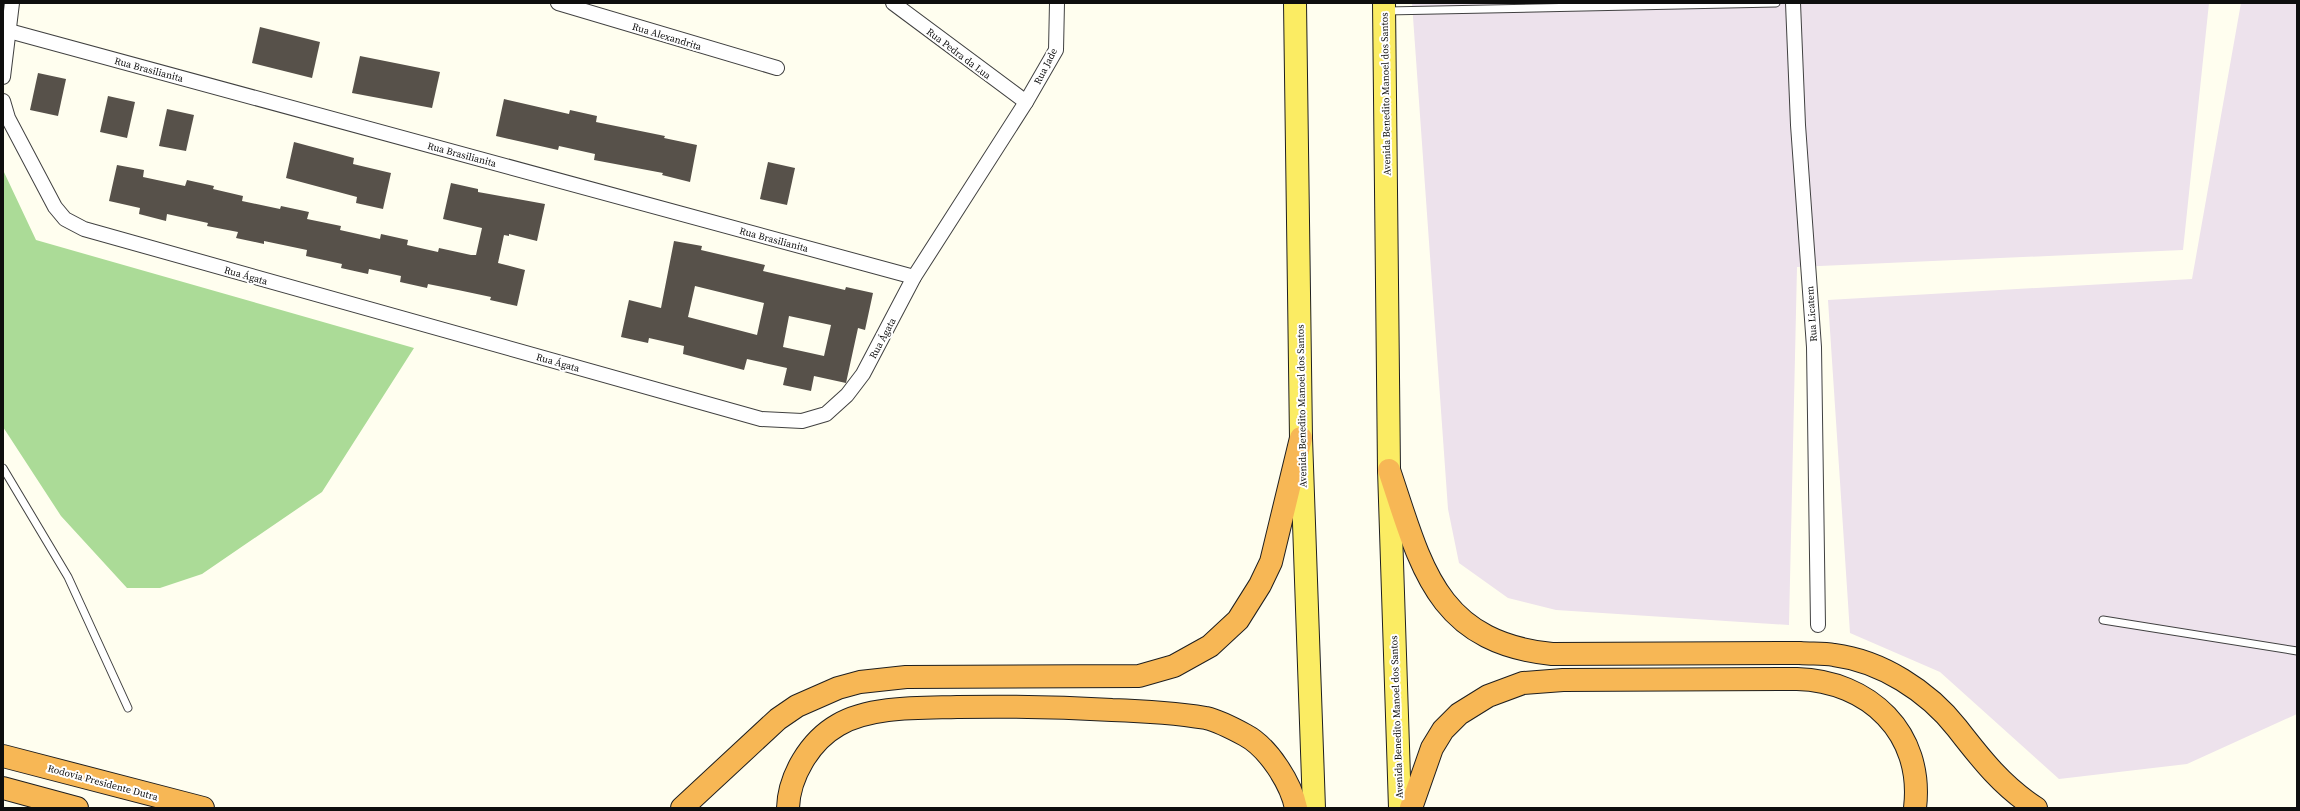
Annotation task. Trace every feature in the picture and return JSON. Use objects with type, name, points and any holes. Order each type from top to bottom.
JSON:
[{"type":"highway","points":[[682,808],[778,718],[817,696],[838,688],[867,680],[906,677],[1139,676],[1174,666],[1210,646],[1238,620],[1260,586],[1272,562],[1301,438]]},
{"type":"highway","points":[[1389,470],[1416,552],[1434,588],[1460,618],[1494,640],[1519,648],[1552,654],[1800,653],[1834,655],[1851,658],[1883,670],[1924,695],[1952,722],[1971,748],[2002,782],[2036,808]]},
{"type":"highway","points":[[1411,808],[1432,748],[1443,730],[1459,714],[1488,696],[1523,683],[1563,680],[1797,679],[1814,680],[1847,688],[1862,696],[1888,717],[1906,746],[1912,762],[1915,779],[1915,808]]},
{"type":"highway","points":[[788,808],[791,789],[804,759],[814,746],[839,725],[868,715],[896,709],[1029,705],[1159,712],[1208,718],[1247,735],[1275,761],[1296,808]]},
{"type":"highway","name":"Rodovia Presidente Dutra","points":[[3,756],[203,808]]},
{"type":"highway","points":[[3,788],[77,808]]},
{"type":"main road","name":"Avenida Benedito Manoel dos Santos","points":[[1295,3],[1301,438],[1314,808]]},
{"type":"main road","name":"Avenida Benedito Manoel dos Santos","points":[[1384,7],[1389,470],[1400,808]]},
{"type":"street","points":[[3,77],[12,3]]},
{"type":"street","name":"Rua Alexandrita","points":[[558,3],[777,68]]},
{"type":"street","name":"Rua Pedra da Lua","points":[[893,3],[1026,102]]},
{"type":"street","name":"Rua Jade","points":[[1026,102],[1056,50],[1058,3]]},
{"type":"street","name":"Rua Licatem","points":[[1793,3],[1798,126],[1814,347],[1818,625]]},
{"type":"street","name":"Rua Brasilianita","points":[[9,31],[914,277]]},
{"type":"street","name":"Rua Ágata","points":[[3,100],[8,118],[55,207],[65,219],[84,229],[761,419],[802,421],[826,414],[847,394],[863,374],[914,277],[1026,102]]},
{"type":"lane","points":[[1384,7],[1776,3]]},
{"type":"lane","points":[[3,468],[68,577],[128,708]]},
{"type":"lane","points":[[2103,620],[2297,651]]},
{"type":"shaded area","points":[[1412,3],[2209,3],[2183,250],[1797,267],[1789,625],[1556,610],[1508,598],[1459,563],[1448,509]]},
{"type":"shaded area","points":[[2241,3],[2297,3],[2297,714],[2187,764],[2059,779],[1940,672],[1850,633],[1828,300],[2192,279]]},
{"type":"green space","points":[[3,170],[36,240],[414,348],[322,492],[202,574],[160,588],[127,588],[61,516],[3,427]]},
{"type":"building","points":[[260,27],[320,42],[312,78],[252,63]]},
{"type":"building","points":[[360,56],[440,72],[432,108],[352,93]]},
{"type":"building","points":[[38,73],[66,79],[58,116],[30,110]]},
{"type":"building","points":[[108,96],[135,102],[127,138],[100,132]]},
{"type":"building","points":[[504,99],[569,114],[570,110],[597,116],[596,122],[665,136],[664,138],[697,145],[690,182],[662,175],[663,173],[594,160],[595,154],[559,146],[558,150],[496,136]]},
{"type":"building","points":[[167,109],[194,115],[186,151],[159,146]]},
{"type":"building","points":[[294,142],[354,158],[353,164],[391,173],[383,209],[356,203],[357,197],[286,178]]},
{"type":"building","points":[[768,162],[795,168],[787,205],[760,199]]},
{"type":"building","points":[[117,165],[144,170],[143,177],[185,186],[187,180],[214,186],[213,189],[243,196],[242,201],[280,209],[281,206],[309,212],[307,219],[341,226],[340,230],[380,239],[381,234],[408,240],[407,245],[438,252],[439,248],[476,255],[482,228],[443,219],[451,183],[478,189],[478,192],[545,204],[537,241],[509,234],[509,236],[504,235],[498,263],[525,270],[517,306],[490,300],[491,297],[458,290],[428,284],[427,288],[400,282],[401,276],[369,269],[368,274],[341,268],[342,264],[306,256],[307,250],[264,241],[264,244],[236,238],[238,232],[207,226],[208,223],[167,214],[166,221],[139,214],[140,208],[109,201]]},
{"type":"building","points":[[674,241],[702,246],[701,250],[765,265],[763,271],[845,290],[846,287],[873,293],[865,330],[858,328],[846,383],[814,376],[811,391],[783,385],[787,368],[747,359],[744,370],[683,354],[684,346],[649,338],[648,343],[621,337],[629,300],[661,308]],"holes":[[[695,286],[764,303],[757,335],[688,317]],[[789,316],[831,325],[824,356],[783,347]]]}]
